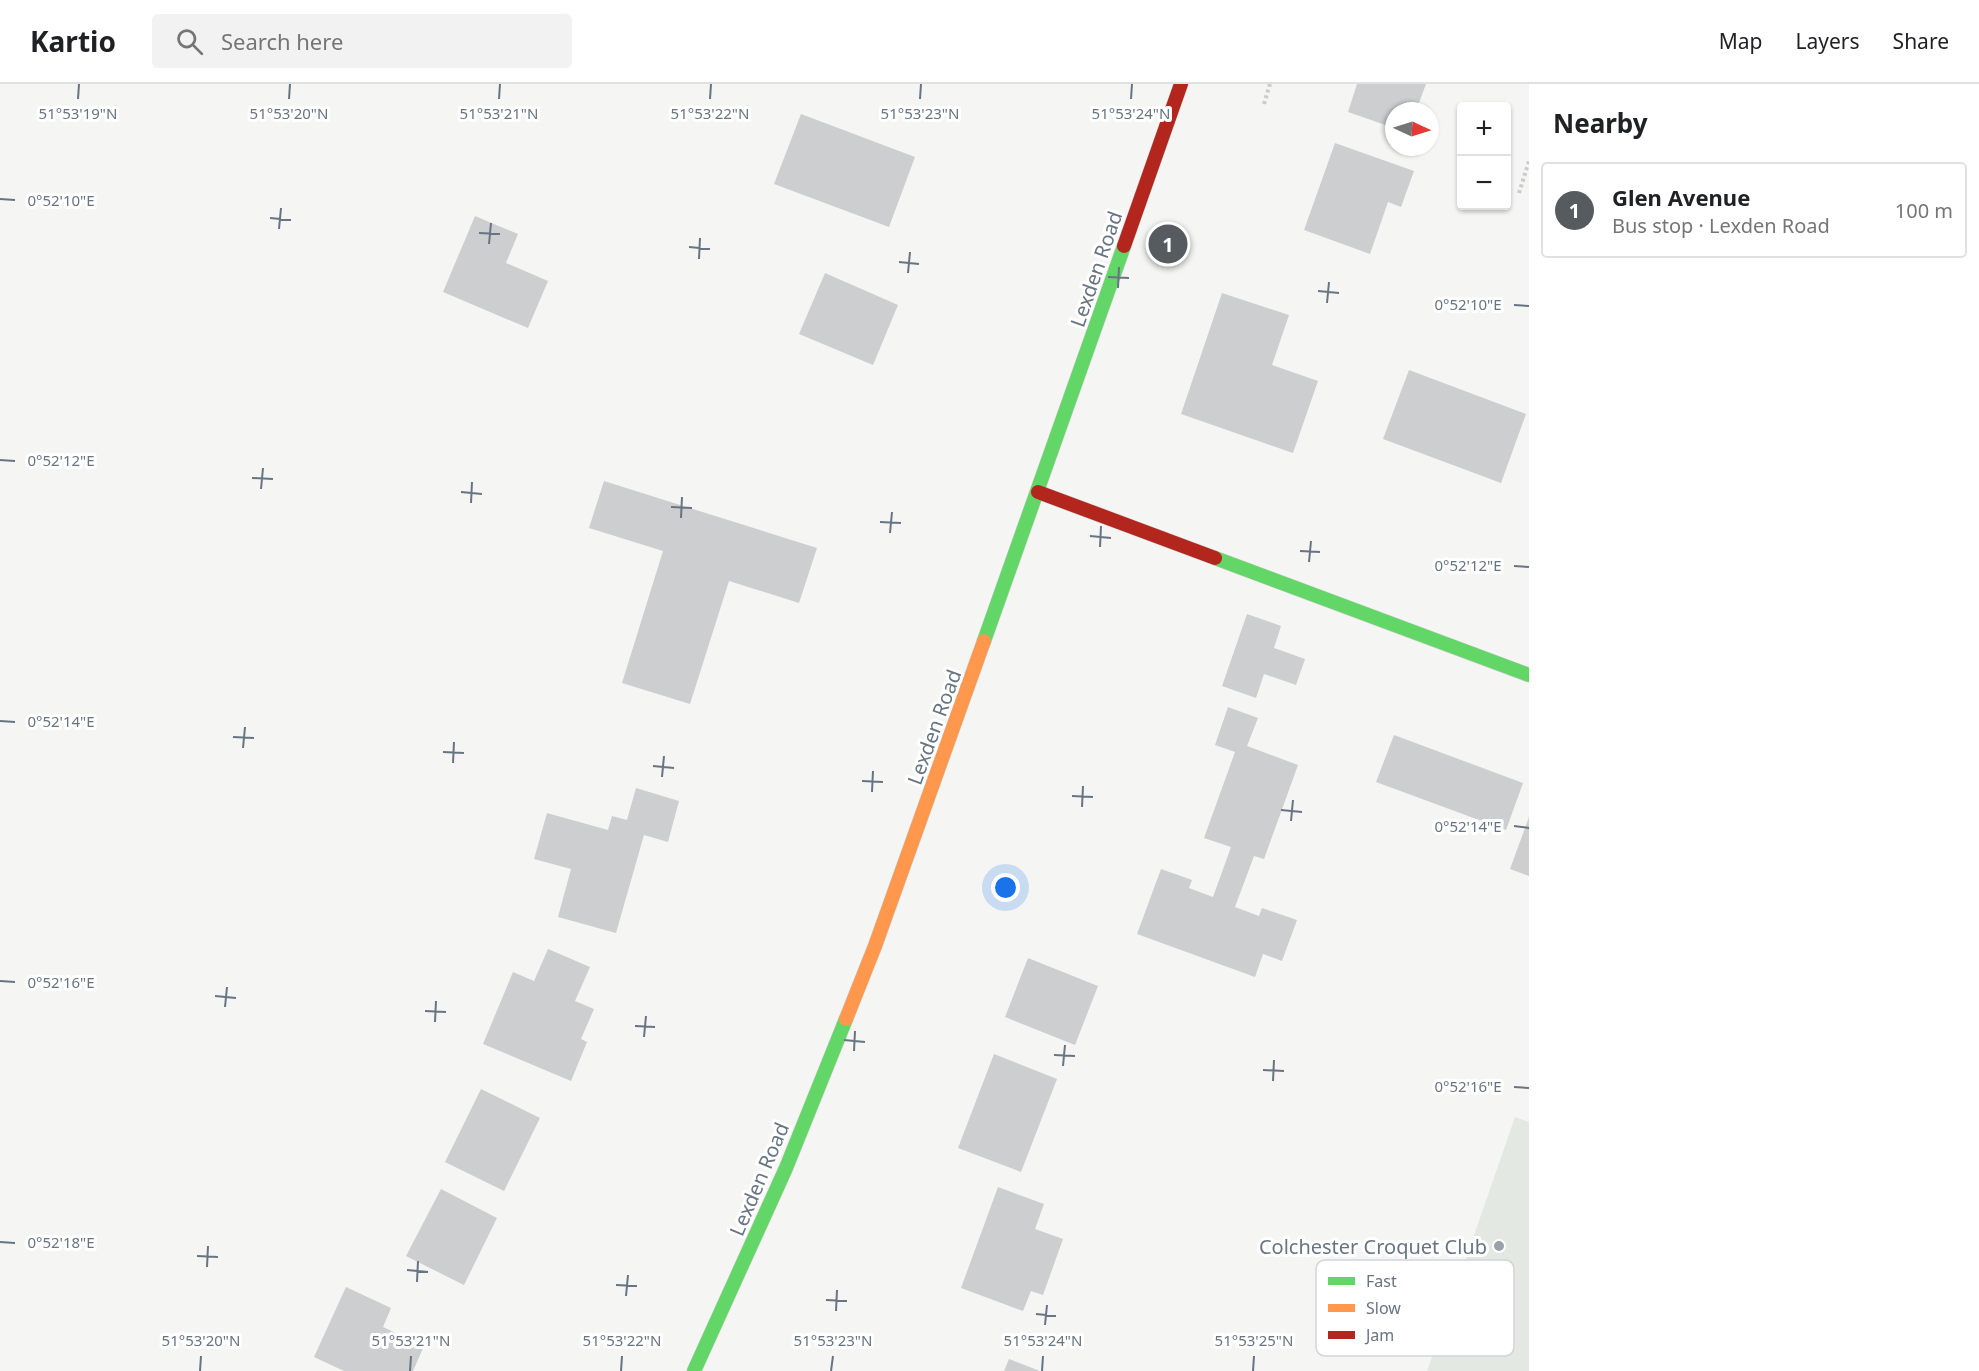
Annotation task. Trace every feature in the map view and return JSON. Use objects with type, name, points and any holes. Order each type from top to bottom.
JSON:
[{"type":"main road","name":"Lexden Road","points":[[694,1371],[786,1168],[875,946],[1181,84]]},
{"type":"main road","points":[[1038,492],[1529,675]]},
{"type":"path","points":[[1264,104],[1270,84]]},
{"type":"path","points":[[1519,193],[1529,161]]},
{"type":"shaded area","points":[[1515,1117],[1529,1122],[1529,1371],[1427,1371],[1432,1356],[1514,1356],[1514,1260],[1465,1260]]},
{"type":"building","points":[[1357,84],[1426,84],[1419,102],[1385,102],[1385,125],[1348,112]]},
{"type":"building","points":[[801,114],[915,157],[889,227],[774,184]]},
{"type":"building","points":[[1335,143],[1414,171],[1401,207],[1388,202],[1370,254],[1304,230]]},
{"type":"building","points":[[475,216],[518,234],[506,263],[548,281],[528,328],[443,292]]},
{"type":"building","points":[[825,273],[898,305],[873,365],[799,334]]},
{"type":"building","points":[[1222,293],[1289,315],[1272,365],[1318,381],[1293,453],[1181,414]]},
{"type":"building","points":[[1409,370],[1526,414],[1501,483],[1383,439]]},
{"type":"building","points":[[604,481],[817,548],[799,603],[729,581],[690,704],[622,683],[663,551],[589,528]]},
{"type":"building","points":[[1247,614],[1281,626],[1274,648],[1305,659],[1296,685],[1264,674],[1256,698],[1222,686]]},
{"type":"building","points":[[1228,707],[1258,718],[1247,746],[1298,765],[1264,859],[1254,856],[1235,907],[1259,916],[1262,908],[1297,920],[1282,961],[1263,954],[1255,977],[1137,934],[1161,869],[1192,880],[1189,888],[1213,897],[1231,847],[1204,838],[1235,752],[1215,745]]},
{"type":"building","points":[[1394,735],[1523,783],[1506,830],[1376,782]]},
{"type":"building","points":[[636,788],[679,801],[668,842],[644,835],[616,933],[558,917],[571,869],[534,859],[547,813],[608,830],[612,816],[627,820]]},
{"type":"building","points":[[1529,817],[1529,876],[1510,869]]},
{"type":"building","points":[[548,949],[590,967],[575,1001],[594,1009],[581,1039],[587,1042],[571,1081],[483,1044],[513,972],[534,981]]},
{"type":"building","points":[[1028,958],[1098,986],[1075,1045],[1005,1017]]},
{"type":"building","points":[[994,1054],[1057,1079],[1021,1172],[958,1148]]},
{"type":"building","points":[[481,1089],[540,1118],[504,1191],[445,1162]]},
{"type":"building","points":[[998,1187],[1044,1204],[1035,1229],[1063,1239],[1043,1295],[1031,1291],[1023,1311],[961,1288]]},
{"type":"building","points":[[441,1189],[497,1218],[464,1285],[406,1256]]},
{"type":"building","points":[[346,1287],[391,1308],[383,1327],[424,1346],[413,1371],[344,1371],[314,1357]]},
{"type":"building","points":[[1009,1359],[1040,1371],[1004,1371]]},
{"type":"traffic: fast","points":[[984,641],[1124,246]]},
{"type":"traffic: fast","points":[[1215,558],[1529,675]]},
{"type":"traffic: fast","points":[[694,1371],[786,1168],[846,1019]]},
{"type":"traffic: slow","points":[[846,1019],[875,946],[984,641]]},
{"type":"traffic: jam","points":[[1124,246],[1181,84]]},
{"type":"traffic: jam","points":[[1038,492],[1215,558]]},
{"type":"place","name":"Glen Avenue","points":[[1168,244]]},
{"type":"place","name":"Colchester Croquet Club","points":[[1499,1246]]}]
